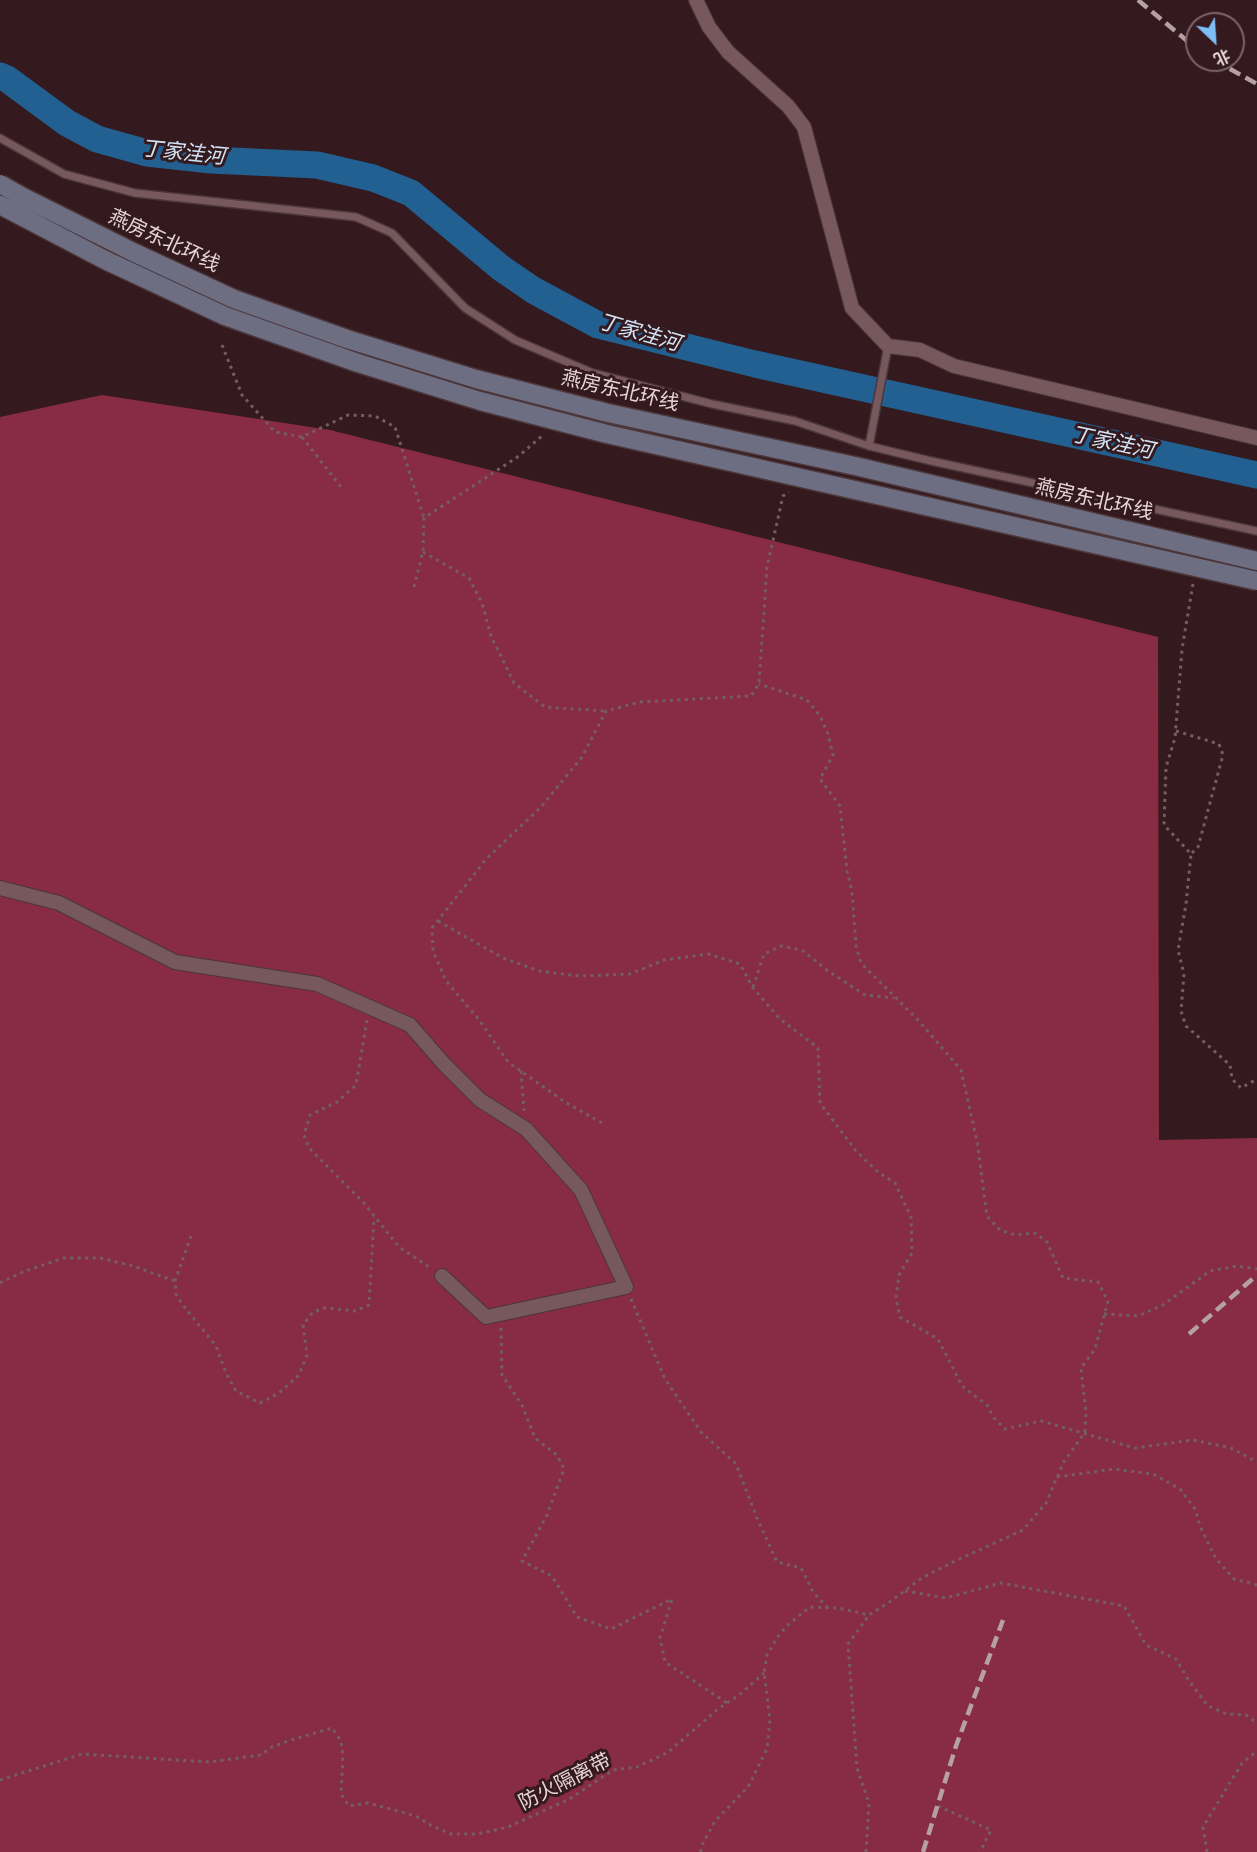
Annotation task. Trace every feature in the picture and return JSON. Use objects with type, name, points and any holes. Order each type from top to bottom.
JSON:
[{"type":"main road","name":"燕房东北环线","points":[[0,184],[133,252],[234,299],[347,339],[476,379],[608,413],[855,466],[1257,561]]},
{"type":"main road","points":[[0,206],[105,260],[225,316],[358,363],[480,400],[631,439],[1257,581]]},
{"type":"street","points":[[696,0],[709,27],[728,52],[788,105],[804,127],[852,308],[888,346],[920,350],[954,366],[1257,438]]},
{"type":"street","points":[[0,888],[59,903],[175,962],[317,984],[410,1025],[480,1100],[526,1129],[581,1190],[626,1287],[486,1317],[442,1275]]},
{"type":"lane","points":[[0,138],[64,174],[135,193],[356,217],[392,233],[465,308],[514,340],[593,373],[712,404],[795,421],[869,446],[931,461],[1257,531]]},
{"type":"lane","points":[[869,446],[888,346]]},
{"type":"path","points":[[222,345],[242,395],[275,432],[302,437],[348,415],[375,416],[395,427],[424,518],[423,551],[414,587]]},
{"type":"path","points":[[424,518],[519,456],[546,433]]},
{"type":"path","points":[[302,437],[340,488]]},
{"type":"path","points":[[423,551],[469,578],[482,603],[491,636],[514,683],[544,707],[606,711],[640,702],[751,696],[759,684],[767,567],[783,496],[793,490]]},
{"type":"path","points":[[1191,854],[1164,825],[1166,766],[1176,731],[1182,649],[1194,579]]},
{"type":"path","points":[[759,684],[807,700],[820,716],[828,734],[833,755],[820,779],[840,806],[847,871],[852,891],[856,946],[861,963],[919,1021],[961,1070],[977,1141],[987,1216],[1000,1230],[1015,1235],[1035,1233],[1047,1242],[1063,1278],[1098,1282],[1108,1301],[1095,1349],[1081,1368],[1086,1413],[1085,1432],[1063,1463],[1046,1503],[1023,1530],[922,1578],[869,1614],[848,1644],[857,1768],[869,1803],[867,1852]]},
{"type":"path","points":[[602,1122],[565,1102],[508,1062],[480,1021],[446,981],[433,951],[432,928],[487,858],[541,807],[582,757],[606,711]]},
{"type":"path","points":[[1176,731],[1219,744],[1223,755],[1198,847],[1191,854],[1178,950],[1184,974],[1181,1011],[1186,1026],[1230,1065],[1232,1079],[1241,1088],[1257,1079]]},
{"type":"path","points":[[438,921],[503,958],[539,971],[579,976],[630,974],[664,960],[708,954],[740,963],[753,988],[779,1018],[818,1048],[820,1103],[856,1151],[878,1172],[895,1183],[911,1217],[912,1253],[900,1275],[896,1298],[900,1317],[938,1339],[962,1386],[987,1405],[994,1418],[1005,1429],[1041,1421],[1135,1448],[1193,1440],[1232,1448],[1257,1462]]},
{"type":"path","points":[[753,988],[764,954],[781,946],[802,950],[828,971],[865,995],[896,998]]},
{"type":"path","points":[[369,1006],[356,1085],[337,1102],[310,1115],[304,1135],[309,1148],[363,1202],[399,1247],[442,1275]]},
{"type":"path","points":[[521,1071],[526,1129]]},
{"type":"path","points":[[191,1236],[175,1281],[176,1294],[216,1346],[226,1373],[236,1391],[260,1403],[279,1394],[298,1375],[307,1355],[303,1325],[313,1312],[325,1308],[355,1311],[369,1305],[374,1217]]},
{"type":"path","points":[[0,1283],[64,1258],[100,1258],[133,1266],[175,1281]]},
{"type":"path","points":[[1104,1314],[1138,1316],[1163,1305],[1210,1271],[1237,1266],[1257,1269]]},
{"type":"path","points":[[626,1287],[665,1379],[701,1431],[736,1464],[777,1562],[801,1568],[813,1592],[828,1608]]},
{"type":"path","points":[[501,1314],[502,1375],[522,1405],[535,1438],[557,1455],[564,1469],[547,1515],[522,1561],[552,1576],[577,1617],[611,1629],[672,1599],[660,1638],[664,1662],[727,1703]]},
{"type":"path","points":[[1057,1477],[1114,1469],[1153,1474],[1180,1489],[1195,1509],[1200,1526],[1216,1559],[1234,1579],[1257,1585]]},
{"type":"path","points":[[905,1591],[946,1598],[1001,1583],[1124,1606],[1146,1645],[1176,1659],[1208,1707],[1227,1714],[1246,1715],[1257,1723]]},
{"type":"path","points":[[701,1852],[701,1847],[715,1821],[748,1787],[767,1749],[770,1719],[764,1673],[767,1655],[779,1635],[810,1607],[869,1614]]},
{"type":"path","name":"防火隔离带","points":[[0,1780],[82,1754],[209,1762],[261,1755],[272,1747],[332,1728],[341,1741],[343,1756],[341,1794],[349,1806],[368,1803],[416,1816],[452,1834],[477,1834],[508,1827],[568,1800],[613,1770],[637,1767],[667,1753],[764,1673]]},
{"type":"path","points":[[1207,1852],[1203,1827],[1242,1763],[1257,1751]]},
{"type":"path","points":[[938,1806],[991,1830],[980,1852]]},
{"type":"shaded area","points":[[102,395],[330,430],[1158,637],[1159,1140],[1257,1138],[1257,1852],[0,1852],[0,417]]},
{"type":"waterway","name":"丁家洼河","points":[[0,76],[67,123],[97,139],[147,153],[211,160],[317,165],[373,178],[411,193],[501,268],[533,290],[598,325],[755,364],[1257,475]]},
{"type":"railway","points":[[1138,0],[1185,39]]},
{"type":"railway","points":[[1236,72],[1257,84]]},
{"type":"railway","points":[[1189,1334],[1257,1275]]},
{"type":"railway","points":[[923,1852],[956,1746],[1003,1620]]}]
